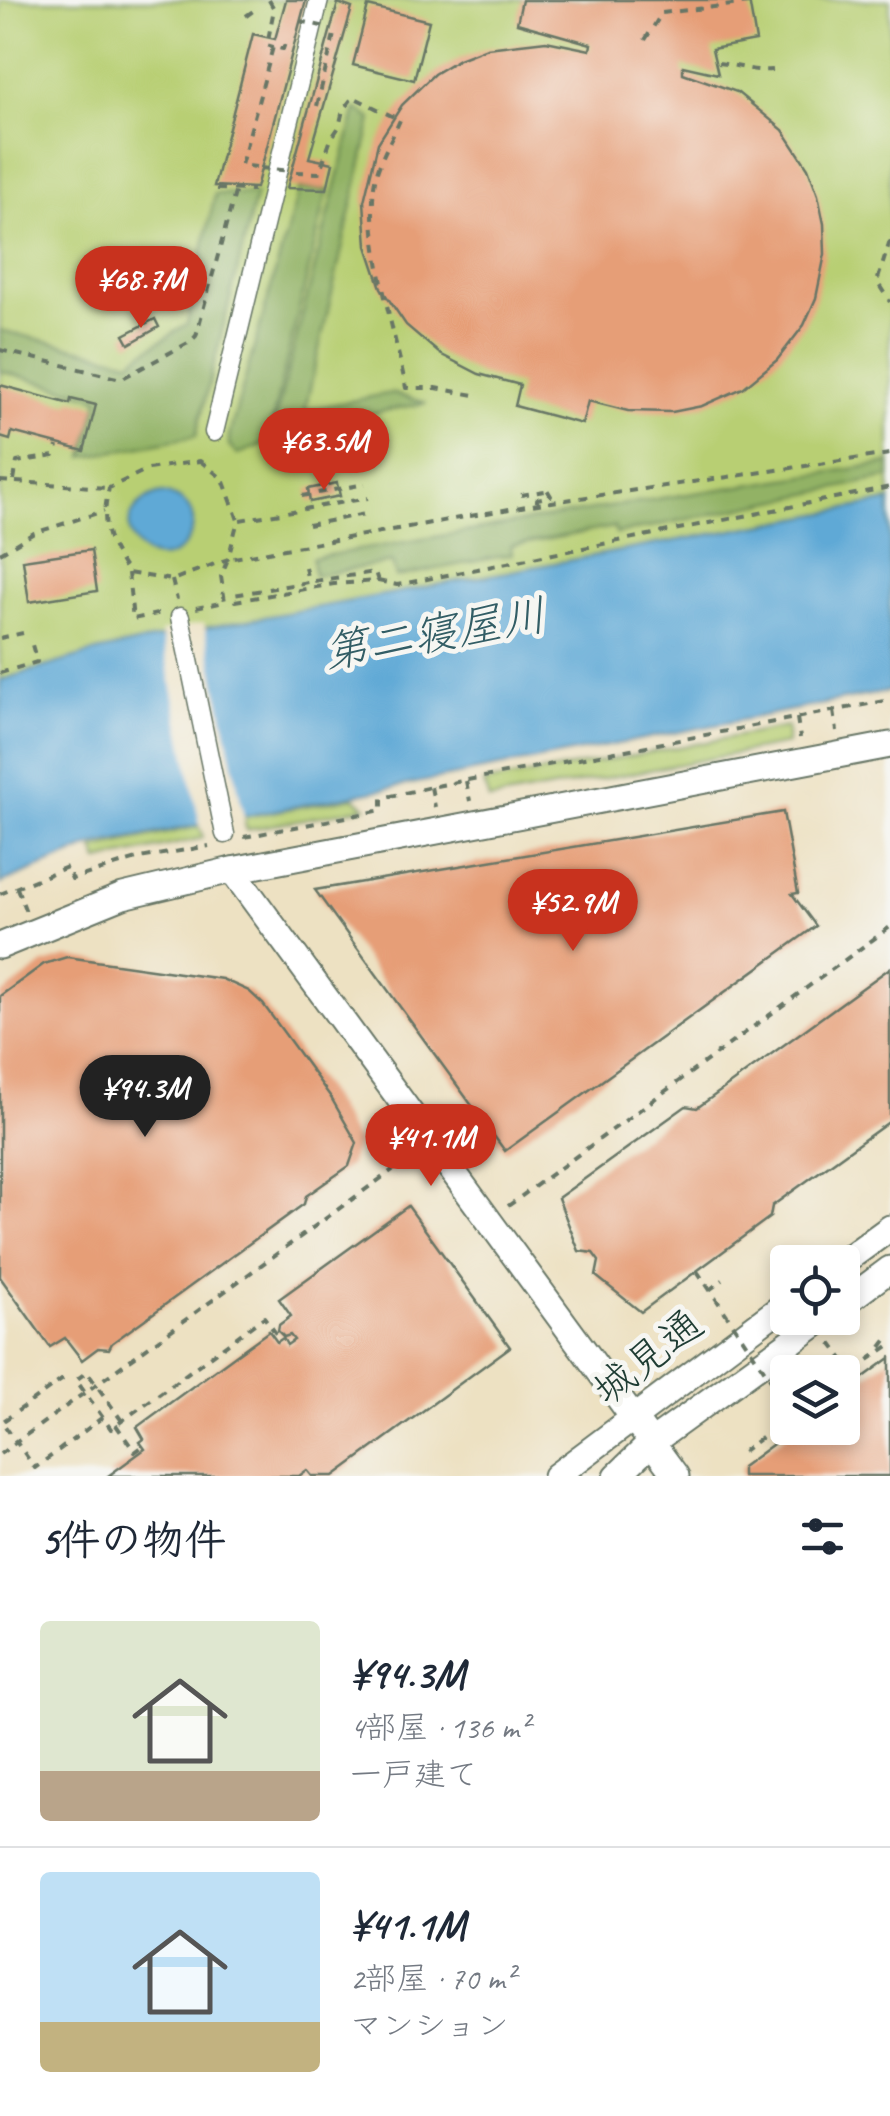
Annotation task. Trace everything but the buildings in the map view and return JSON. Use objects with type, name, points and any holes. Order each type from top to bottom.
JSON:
[{"type":"street","points":[[214,432],[319,0]]},
{"type":"street","points":[[180,617],[225,834]]},
{"type":"street","points":[[0,946],[123,896],[232,870],[890,746]]},
{"type":"street","points":[[232,870],[676,1476]]},
{"type":"street","points":[[860,1249],[890,1228]]},
{"type":"street","points":[[860,1292],[890,1270]]},
{"type":"street","name":"城見通","points":[[556,1476],[770,1315]]},
{"type":"street","name":"城見通","points":[[617,1476],[651,1443],[819,1335]]},
{"type":"path","points":[[269,0],[274,9],[267,45],[284,49],[288,34]]},
{"type":"path","points":[[645,40],[662,12],[776,0]]},
{"type":"path","points":[[250,16],[256,10]]},
{"type":"path","points":[[292,18],[330,28]]},
{"type":"path","points":[[273,46],[241,165],[319,173],[340,127],[343,110],[353,98],[400,120],[374,184],[374,217],[377,252],[406,388],[436,388],[474,395]]},
{"type":"path","points":[[718,63],[738,65],[753,72],[772,70]]},
{"type":"path","points":[[216,189],[256,190]]},
{"type":"path","points":[[0,350],[121,379],[190,342],[196,336],[236,189]]},
{"type":"path","points":[[890,241],[877,282],[890,302]]},
{"type":"path","points":[[282,457],[348,445],[351,462]]},
{"type":"path","points":[[14,480],[17,462],[54,456],[57,446]]},
{"type":"path","points":[[128,573],[172,580],[228,559],[538,504],[890,454]]},
{"type":"path","points":[[0,480],[110,488],[148,469],[200,460],[223,479],[238,520],[221,576],[225,602],[196,607],[180,617],[163,613],[133,619],[128,573],[108,542],[104,511],[110,488]]},
{"type":"path","points":[[302,496],[365,484]]},
{"type":"path","points":[[378,581],[376,572],[234,596],[235,601],[334,584],[378,581],[398,585],[890,487]]},
{"type":"path","points":[[520,495],[548,488],[551,496],[537,499],[538,504]]},
{"type":"path","points":[[238,520],[368,498]]},
{"type":"path","points":[[0,553],[34,534],[104,511]]},
{"type":"path","points":[[308,525],[370,514]]},
{"type":"path","points":[[305,567],[308,582]]},
{"type":"path","points":[[0,638],[23,633]]},
{"type":"path","points":[[0,673],[37,662],[30,638]]},
{"type":"path","points":[[0,894],[67,867],[72,880],[140,858],[210,845],[225,834],[243,838],[382,810],[382,798],[431,787],[890,700]]},
{"type":"path","points":[[834,710],[838,736]]},
{"type":"path","points":[[796,717],[800,743]]},
{"type":"path","points":[[466,781],[471,805]]},
{"type":"path","points":[[431,787],[436,812]]},
{"type":"path","points":[[140,858],[143,869]]},
{"type":"path","points":[[16,887],[26,912]]},
{"type":"path","points":[[508,1206],[890,927]]},
{"type":"path","points":[[0,1454],[404,1161]]},
{"type":"path","points":[[696,1271],[770,1380]]},
{"type":"path","points":[[710,1290],[723,1280]]},
{"type":"path","points":[[122,1421],[87,1372],[76,1380],[111,1429],[116,1425],[122,1421],[264,1317],[277,1335],[280,1333]]},
{"type":"path","points":[[879,1352],[890,1335]]},
{"type":"path","points":[[860,1366],[890,1345]]},
{"type":"path","points":[[63,1379],[2,1422],[35,1468],[103,1417]]},
{"type":"path","points":[[116,1425],[136,1452],[143,1446]]},
{"type":"path","points":[[742,1452],[770,1431]]},
{"type":"green space","points":[[0,0],[890,0],[890,501],[205,628],[92,653],[0,681]]},
{"type":"green space","points":[[356,109],[372,119],[305,410],[391,393],[426,403],[272,432]]},
{"type":"green space","points":[[299,189],[328,190],[267,442],[237,455],[229,446],[229,436]]},
{"type":"green space","points":[[215,194],[256,194],[196,436],[84,457],[99,398],[0,371],[0,330],[130,361],[187,324]]},
{"type":"green space","points":[[890,463],[890,477],[616,534],[614,527],[511,546],[512,554],[396,577],[392,562],[314,576],[312,558]]},
{"type":"green space","points":[[787,727],[787,744],[489,800],[484,783]]},
{"type":"green space","points":[[354,797],[366,807],[246,830],[244,817]]},
{"type":"green space","points":[[200,826],[203,838],[99,861],[94,849]]},
{"type":"water","points":[[163,493],[182,501],[192,513],[193,527],[177,552],[164,557],[150,556],[131,535],[130,519],[139,504]]},
{"type":"water","name":"第二寝屋川","points":[[890,501],[890,691],[92,846],[0,884],[0,681],[4,679],[92,653],[205,628]]},
{"type":"pier","points":[[204,623],[245,822],[201,830],[161,632]]}]
